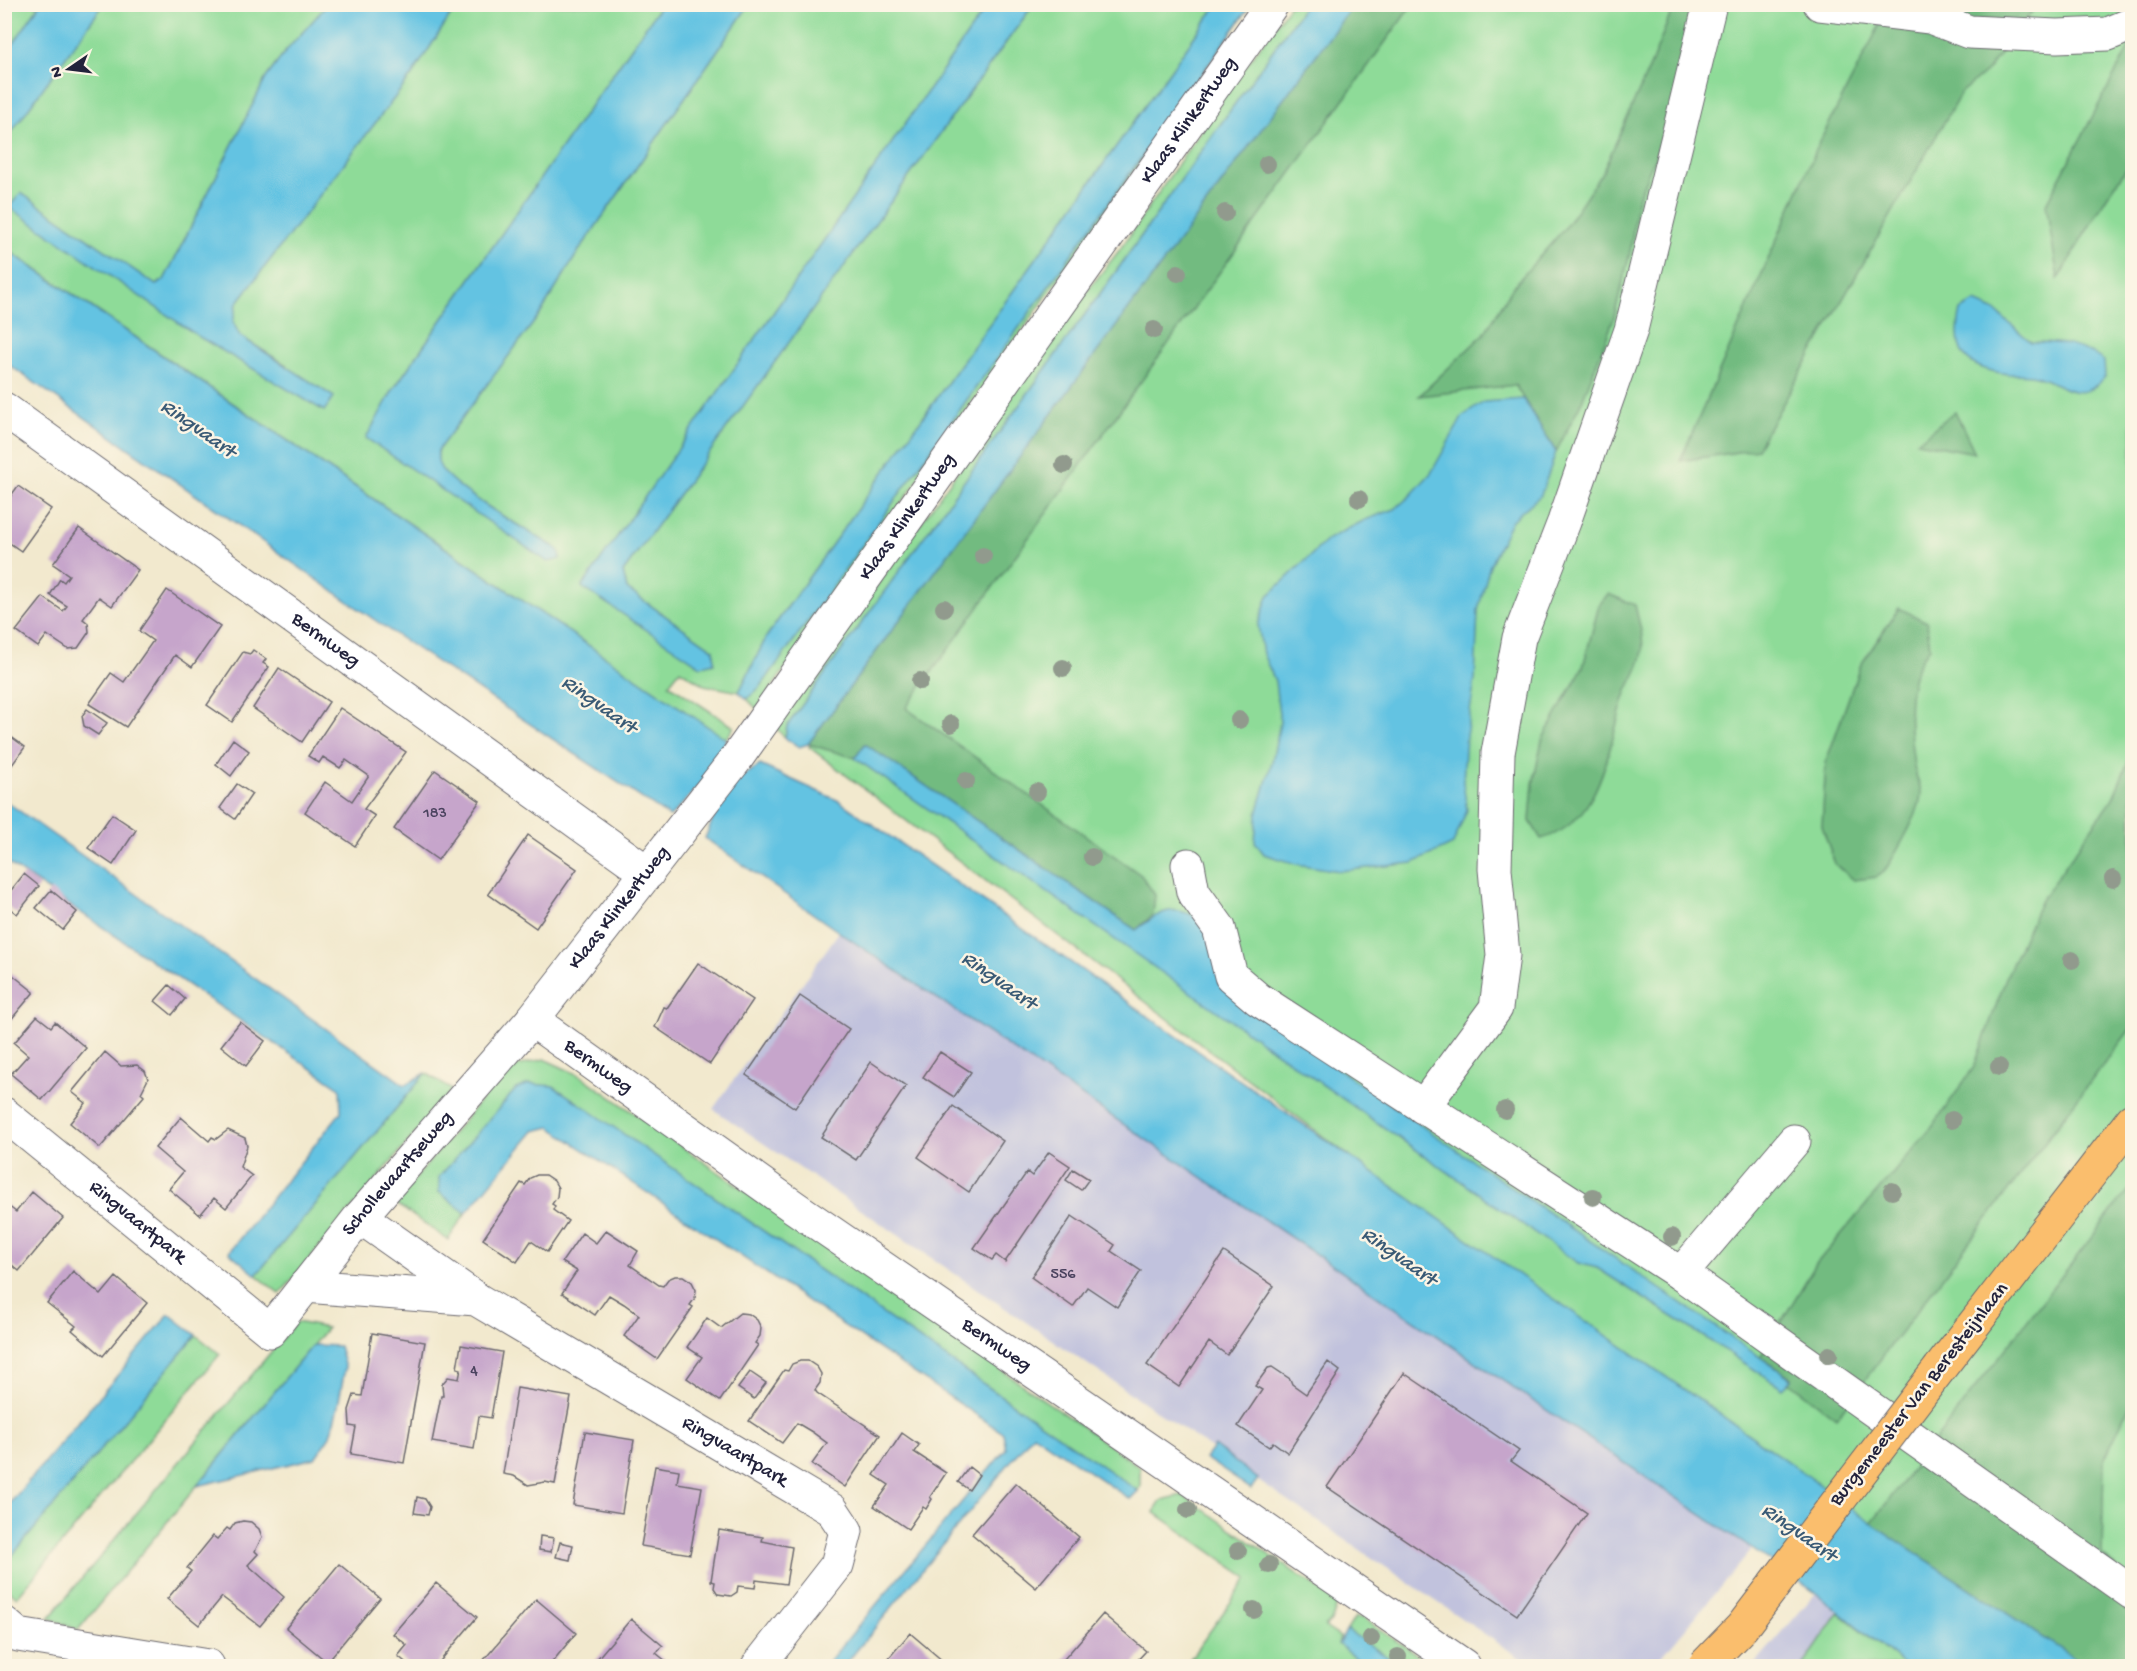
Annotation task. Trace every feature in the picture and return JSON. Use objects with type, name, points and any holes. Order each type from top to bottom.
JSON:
[{"type":"main road","name":"Burgemeester Van Beresteijnlaan","points":[[1704,1666],[1742,1627],[2133,1120]]},
{"type":"street","name":"Klaas Klinkertweg","points":[[532,1020],[736,759],[1272,4]]},
{"type":"street","points":[[1423,1107],[1496,1008],[1503,955],[1495,869],[1498,753],[1519,638],[1564,522],[1631,330],[1710,4]]},
{"type":"street","points":[[1820,4],[1930,17],[1969,32],[2057,36],[2108,34],[2133,24]]},
{"type":"street","name":"Bermweg","points":[[4,409],[648,873]]},
{"type":"street","points":[[1188,866],[1193,892],[1220,928],[1232,976],[1258,999],[1681,1274],[2133,1593]]},
{"type":"street","name":"Bermweg","points":[[532,1020],[794,1207],[1464,1666]]},
{"type":"street","name":"Schollevaartseweg","points":[[270,1331],[360,1217],[532,1020]]},
{"type":"street","name":"Ringvaartpark","points":[[4,1114],[270,1331]]},
{"type":"street","points":[[1681,1274],[1794,1140]]},
{"type":"street","name":"Ringvaartpark","points":[[360,1217],[477,1299],[832,1510],[846,1532],[837,1565],[758,1666]]},
{"type":"street","name":"Ringvaartpark","points":[[305,1286],[477,1299]]},
{"type":"street","points":[[4,1623],[18,1635],[208,1666]]},
{"type":"shaded area","points":[[839,932],[1752,1549],[1654,1666],[1547,1666],[1543,1664],[1532,1666],[1257,1480],[1214,1446],[1212,1449],[713,1109]]},
{"type":"shaded area","points":[[1816,1593],[1839,1613],[1803,1666],[1753,1666]]},
{"type":"green space","points":[[4,5],[40,5],[5,56]]},
{"type":"green space","points":[[103,5],[327,5],[286,51],[266,78],[164,280],[156,285],[21,193],[9,207],[288,366],[240,336],[233,322],[237,303],[412,75],[457,5],[661,5],[393,390],[367,438],[556,548],[473,497],[457,484],[444,473],[438,464],[438,450],[540,314],[578,252],[749,5],[988,5],[583,586],[701,666],[714,663],[714,650],[627,589],[623,572],[1033,5],[1217,5],[767,636],[739,692],[704,685],[680,670],[669,684],[734,727],[726,739],[5,248],[5,141]]},
{"type":"green space","points":[[1251,5],[757,709],[747,699],[761,686]]},
{"type":"green space","points":[[1290,5],[1305,5],[1120,266],[787,726],[785,738],[776,728],[1065,319],[1121,248],[1229,89]]},
{"type":"green space","points":[[1353,5],[1412,5],[906,708],[1141,875],[1155,895],[1153,915],[1136,930],[865,744],[855,758],[808,744]]},
{"type":"green space","points":[[1367,5],[2132,5],[2132,1666],[2038,1666],[1912,1582],[809,747]]},
{"type":"green space","points":[[1674,5],[1718,5],[1637,201],[1630,253],[1613,321],[1582,401],[1556,452],[1515,385],[1419,396],[1484,334],[1513,287],[1564,229],[1603,171],[1652,62]]},
{"type":"green space","points":[[1890,5],[2037,5],[1987,71],[1961,93],[1757,449],[1680,461],[1818,145]]},
{"type":"green space","points":[[2132,42],[2132,160],[2105,200],[2058,279],[2046,204]]},
{"type":"green space","points":[[1955,411],[1975,453],[1917,442]]},
{"type":"green space","points":[[1608,594],[1635,605],[1642,636],[1641,660],[1626,693],[1600,780],[1591,799],[1578,816],[1562,830],[1541,839],[1530,821],[1533,784],[1542,740],[1583,667],[1599,605]]},
{"type":"green space","points":[[1899,608],[1927,622],[1930,648],[1921,660],[1911,688],[1910,736],[1920,786],[1920,801],[1907,833],[1884,872],[1877,877],[1854,880],[1835,864],[1822,826],[1826,762],[1860,666]]},
{"type":"green space","points":[[2132,752],[2132,1027],[1836,1418],[1789,1382],[1792,1378],[1760,1357],[1816,1264],[1933,1126],[1974,1067],[2007,975],[2041,900],[2113,798]]},
{"type":"green space","points":[[544,1059],[581,1076],[1140,1467],[1138,1491],[553,1086],[439,1192],[466,1213],[448,1240],[395,1203],[499,1078],[516,1066]]},
{"type":"green space","points":[[426,1073],[452,1090],[280,1294],[256,1275]]},
{"type":"green space","points":[[2132,1185],[2132,1401],[2104,1460],[2102,1554],[2132,1585],[2132,1666],[2086,1666],[1871,1523]]},
{"type":"green space","points":[[296,1322],[327,1328],[78,1630],[49,1618]]},
{"type":"green space","points":[[196,1335],[220,1354],[17,1597],[5,1587],[5,1564]]},
{"type":"green space","points":[[1182,1495],[1338,1602],[1332,1620],[1325,1627],[1340,1637],[1338,1644],[1366,1666],[1185,1666],[1248,1578],[1154,1512],[1162,1500]]},
{"type":"green space","points":[[1839,1613],[1906,1666],[1803,1666]]},
{"type":"green space","points":[[1355,1617],[1363,1618],[1433,1666],[1401,1666],[1347,1630]]},
{"type":"water","points":[[40,4],[103,5],[5,141],[5,56]]},
{"type":"water","points":[[327,5],[457,5],[412,75],[237,303],[233,322],[240,336],[334,397],[324,411],[201,338],[9,207],[21,193],[156,285],[164,280],[266,78],[286,51]]},
{"type":"water","points":[[661,5],[749,5],[578,252],[540,314],[438,450],[439,464],[457,484],[473,497],[556,548],[560,553],[560,559],[548,562],[366,438],[393,390]]},
{"type":"water","points":[[988,5],[1033,5],[623,572],[627,589],[714,650],[714,663],[701,666],[582,587]]},
{"type":"water","points":[[1217,5],[1251,5],[761,686],[747,699],[739,692],[767,636]]},
{"type":"water","points":[[1305,5],[1353,5],[808,744],[799,747],[785,738],[787,726],[1120,266]]},
{"type":"water","name":"Ringvaart","points":[[4,248],[726,739],[717,767],[670,817],[402,639],[5,362]]},
{"type":"water","points":[[1975,302],[1994,310],[2031,342],[2069,345],[2095,355],[2104,361],[2105,377],[2096,386],[2080,392],[2036,376],[1993,371],[1972,363],[1960,348],[1958,325],[1961,310]]},
{"type":"water","points":[[1523,399],[1556,452],[1541,495],[1512,520],[1490,565],[1478,610],[1475,680],[1466,736],[1463,782],[1467,810],[1453,844],[1413,863],[1340,871],[1296,864],[1264,854],[1255,842],[1257,814],[1272,762],[1280,722],[1275,681],[1263,654],[1258,625],[1268,596],[1328,539],[1365,520],[1395,509],[1410,496],[1431,473],[1463,416],[1484,402]]},
{"type":"water","points":[[865,744],[1136,930],[1160,914],[1175,910],[1193,915],[1203,921],[1233,997],[1792,1379],[1783,1388],[1597,1268],[1578,1263],[855,758]]},
{"type":"water","name":"Ringvaart","points":[[760,765],[839,801],[1807,1475],[1871,1523],[2086,1666],[1906,1666],[1816,1593],[839,932],[705,838],[714,817],[713,814],[737,780]]},
{"type":"water","points":[[4,800],[405,1085],[426,1073],[256,1275],[229,1252],[341,1112],[340,1088],[5,861]]},
{"type":"water","points":[[529,1084],[553,1086],[576,1101],[1138,1491],[1130,1499],[1033,1434],[844,1666],[825,1666],[1006,1449],[1003,1433],[550,1127],[534,1131],[466,1213],[439,1192],[439,1177],[516,1089]]},
{"type":"water","points":[[169,1314],[196,1335],[5,1564],[5,1509]]},
{"type":"water","points":[[313,1345],[339,1346],[345,1368],[330,1436],[315,1458],[197,1486]]},
{"type":"water","points":[[1214,1446],[1258,1479],[1251,1489],[1205,1458]]},
{"type":"water","points":[[1347,1630],[1401,1666],[1366,1666],[1338,1644]]},
{"type":"building","points":[[18,486],[51,509],[21,551],[4,539],[4,505]]},
{"type":"building","points":[[79,528],[138,570],[112,606],[99,597],[83,619],[88,623],[89,632],[78,648],[68,649],[47,635],[38,647],[16,631],[43,597],[63,611],[67,606],[50,595],[60,579],[64,582],[69,575],[53,564]]},
{"type":"building","points":[[167,590],[220,627],[192,667],[175,655],[126,727],[89,704],[111,673],[124,682],[153,641],[139,631]]},
{"type":"building","points":[[253,650],[266,659],[263,663],[269,667],[232,722],[207,705],[243,652],[250,654]]},
{"type":"building","points":[[279,668],[329,702],[302,742],[253,708]]},
{"type":"building","points":[[340,708],[406,752],[364,809],[375,816],[355,846],[305,812],[325,782],[352,801],[369,776],[346,760],[340,768],[323,757],[319,763],[308,756]]},
{"type":"building","points":[[87,709],[107,723],[98,735],[84,726],[82,716]]},
{"type":"building","points":[[10,736],[25,747],[4,776],[4,744]]},
{"type":"building","points":[[233,739],[249,751],[231,776],[216,764]]},
{"type":"building","points":[[435,770],[480,801],[438,860],[394,829]]},
{"type":"building","points":[[237,784],[252,794],[235,819],[220,808]]},
{"type":"building","points":[[112,814],[136,830],[113,865],[88,848]]},
{"type":"building","points":[[528,835],[577,869],[536,928],[488,894]]},
{"type":"building","points":[[24,874],[39,886],[17,914],[4,904],[4,899]]},
{"type":"building","points":[[51,890],[77,912],[63,930],[36,908]]},
{"type":"building","points":[[698,963],[753,1000],[710,1064],[655,1027],[664,1007],[667,1008]]},
{"type":"building","points":[[4,968],[34,992],[4,1028]]},
{"type":"building","points":[[169,985],[185,999],[172,1015],[155,1001]]},
{"type":"building","points":[[800,996],[849,1029],[795,1108],[746,1075]]},
{"type":"building","points":[[37,1016],[51,1027],[55,1022],[86,1048],[42,1100],[11,1074],[28,1055],[14,1043]]},
{"type":"building","points":[[240,1022],[265,1041],[246,1066],[221,1046]]},
{"type":"building","points":[[105,1052],[121,1066],[137,1065],[145,1071],[148,1079],[141,1093],[144,1096],[100,1148],[70,1123],[86,1103],[72,1092]]},
{"type":"building","points":[[940,1052],[971,1072],[954,1097],[923,1077]]},
{"type":"building","points":[[871,1062],[906,1086],[856,1160],[821,1137]]},
{"type":"building","points":[[953,1106],[1003,1141],[969,1192],[918,1157]]},
{"type":"building","points":[[181,1117],[209,1141],[212,1137],[216,1139],[228,1130],[245,1138],[247,1146],[240,1167],[252,1176],[226,1208],[214,1198],[200,1215],[169,1189],[183,1172],[155,1148]]},
{"type":"building","points":[[1049,1152],[1070,1166],[1005,1262],[996,1255],[992,1260],[974,1248],[1027,1172],[1032,1176]]},
{"type":"building","points":[[1073,1169],[1089,1179],[1081,1190],[1066,1180]]},
{"type":"building","points":[[545,1175],[554,1181],[558,1188],[557,1197],[552,1204],[555,1206],[553,1210],[568,1221],[547,1252],[531,1241],[517,1262],[483,1239],[521,1183],[525,1185],[530,1178]]},
{"type":"building","points":[[32,1192],[63,1218],[19,1271],[4,1258],[4,1203],[16,1212]]},
{"type":"building","points":[[1072,1216],[1115,1245],[1111,1251],[1141,1271],[1117,1307],[1087,1287],[1073,1307],[1031,1277]]},
{"type":"building","points":[[606,1230],[638,1251],[630,1265],[659,1285],[663,1286],[668,1279],[675,1276],[683,1276],[692,1282],[696,1290],[695,1298],[690,1305],[693,1307],[657,1359],[624,1336],[639,1315],[624,1304],[609,1295],[595,1315],[562,1293],[577,1271],[562,1262],[582,1233],[596,1243]]},
{"type":"building","points":[[1224,1252],[1274,1286],[1227,1355],[1209,1342],[1179,1387],[1147,1365]]},
{"type":"building","points":[[73,1271],[101,1295],[116,1277],[147,1303],[103,1356],[72,1330],[76,1326],[47,1303]]},
{"type":"building","points":[[740,1313],[749,1314],[757,1320],[761,1328],[760,1336],[755,1343],[758,1345],[720,1401],[687,1378],[702,1357],[687,1347],[707,1318],[721,1328]]},
{"type":"building","points":[[372,1333],[425,1342],[404,1463],[351,1454],[356,1427],[350,1426],[349,1410],[354,1395],[362,1396]]},
{"type":"building","points":[[461,1345],[502,1352],[491,1418],[479,1416],[474,1449],[432,1442],[441,1396],[443,1396],[442,1384],[448,1377],[459,1379],[461,1369],[457,1368]]},
{"type":"building","points":[[808,1361],[817,1367],[821,1374],[820,1383],[815,1390],[817,1393],[880,1435],[845,1487],[812,1464],[827,1443],[812,1432],[797,1423],[782,1443],[749,1421],[784,1370],[788,1371],[792,1364]]},
{"type":"building","points":[[1328,1362],[1340,1371],[1288,1453],[1273,1442],[1269,1447],[1238,1426],[1262,1390],[1255,1386],[1268,1368],[1272,1367],[1290,1379],[1292,1384],[1306,1394]]},
{"type":"building","points":[[750,1372],[766,1383],[754,1399],[738,1388]]},
{"type":"building","points":[[1404,1373],[1519,1451],[1511,1461],[1587,1513],[1517,1615],[1327,1487]]},
{"type":"building","points":[[517,1388],[571,1397],[555,1484],[545,1482],[528,1485],[514,1476],[503,1474]]},
{"type":"building","points":[[585,1432],[634,1440],[622,1513],[573,1505]]},
{"type":"building","points":[[902,1433],[919,1445],[914,1452],[946,1473],[930,1497],[932,1499],[926,1509],[923,1507],[908,1529],[874,1506],[889,1485],[874,1475]]},
{"type":"building","points":[[655,1466],[679,1470],[677,1483],[702,1487],[690,1554],[641,1546]]},
{"type":"building","points":[[969,1467],[979,1475],[969,1490],[958,1482]]},
{"type":"building","points":[[1016,1483],[1079,1537],[1036,1588],[972,1534]]},
{"type":"building","points":[[417,1497],[425,1499],[430,1507],[428,1515],[414,1513]]},
{"type":"building","points":[[251,1522],[259,1529],[262,1537],[255,1551],[258,1554],[248,1565],[284,1597],[260,1626],[222,1597],[199,1625],[167,1599],[191,1571],[187,1568],[213,1536],[217,1539],[227,1528],[230,1530],[235,1523]]},
{"type":"building","points":[[719,1530],[763,1537],[762,1541],[792,1547],[786,1584],[756,1580],[755,1588],[738,1586],[737,1592],[731,1596],[718,1594],[714,1588],[715,1582],[711,1581]]},
{"type":"building","points":[[540,1536],[554,1538],[551,1552],[539,1550]]},
{"type":"building","points":[[560,1542],[573,1545],[570,1560],[556,1557]]},
{"type":"building","points":[[339,1564],[380,1598],[327,1662],[286,1628]]},
{"type":"building","points":[[436,1583],[477,1617],[436,1666],[410,1666],[398,1656],[407,1645],[393,1634]]},
{"type":"building","points":[[536,1599],[576,1633],[549,1666],[488,1666],[482,1662]]},
{"type":"building","points":[[1103,1614],[1146,1651],[1132,1666],[1058,1666]]},
{"type":"building","points":[[631,1619],[663,1646],[656,1653],[672,1666],[591,1666]]},
{"type":"building","points":[[910,1633],[944,1662],[940,1666],[882,1666]]}]
